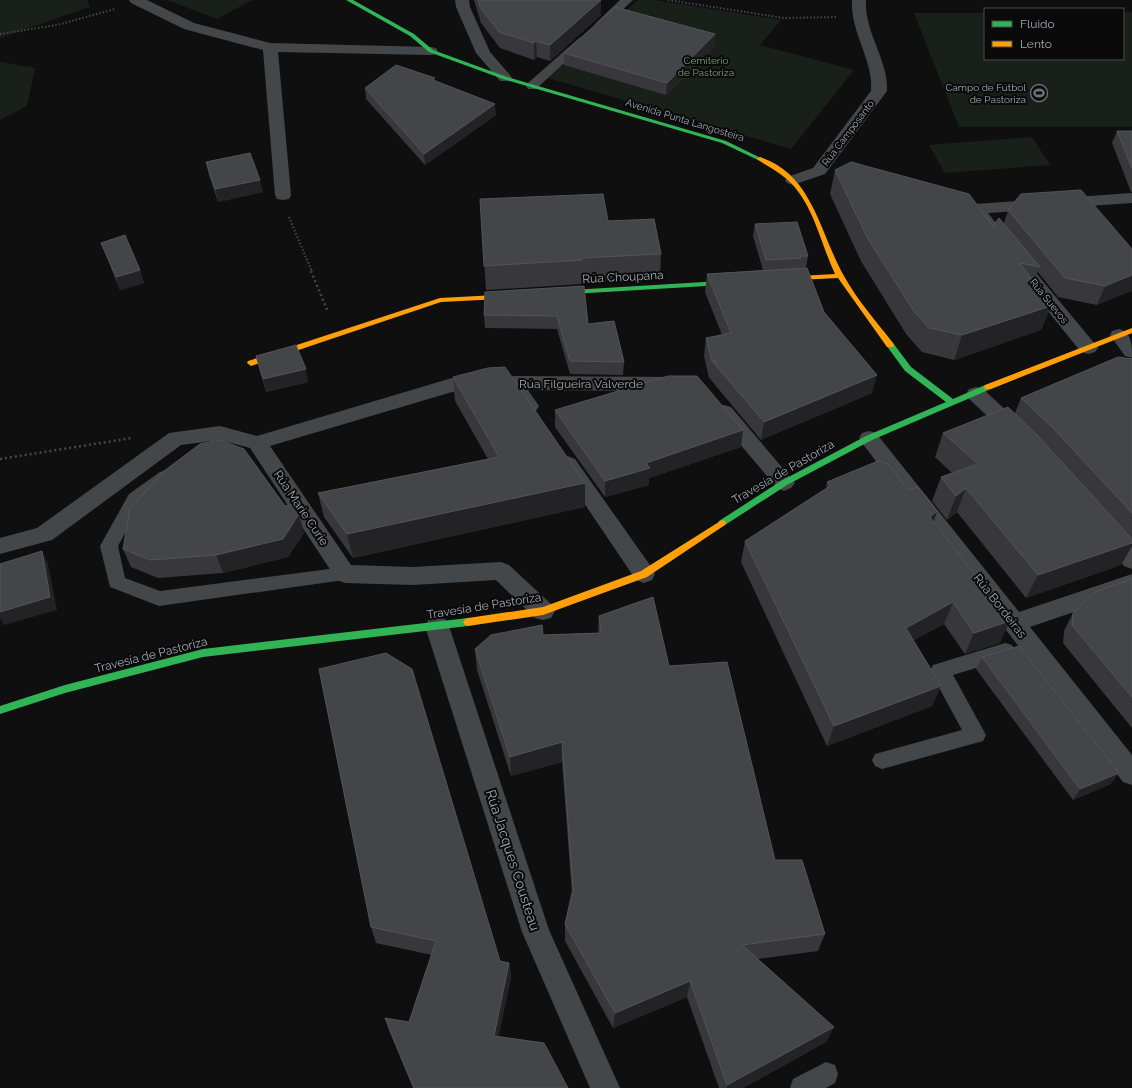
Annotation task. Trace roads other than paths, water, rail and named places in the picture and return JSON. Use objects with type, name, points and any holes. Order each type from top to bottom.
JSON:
[{"type":"street","points":[[349,0],[412,35],[431,51]]},
{"type":"street","points":[[462,0],[463,7],[483,53],[505,78]]},
{"type":"street","name":"Rúa Camposanto","points":[[793,180],[827,173],[879,91],[880,80],[860,17],[857,5],[859,0]]},
{"type":"street","points":[[138,1],[188,26],[270,47],[431,51]]},
{"type":"street","points":[[270,47],[283,195]]},
{"type":"street","name":"Avenida Punta Langosteira","points":[[431,51],[505,78],[724,142],[778,167],[793,180],[806,197],[840,276],[908,369],[951,402]]},
{"type":"street","name":"Rúa Suevos","points":[[1088,348],[975,209],[1132,198]]},
{"type":"street","points":[[770,280],[840,276]]},
{"type":"street","name":"Rúa Choupana","points":[[544,294],[747,282]]},
{"type":"street","points":[[251,363],[440,300],[528,295]]},
{"type":"street","points":[[1126,332],[1132,352]]},
{"type":"street","name":"Travesía de Pastoriza","points":[[0,710],[65,689],[203,653],[436,626],[543,610],[644,574],[784,483],[868,438],[951,402],[976,394],[1126,332]]},
{"type":"street","points":[[0,546],[44,534],[176,438],[220,433],[257,443],[452,385],[513,383]]},
{"type":"street","name":"Rúa Filgueira Valverde","points":[[513,383],[694,384]]},
{"type":"street","name":"Rúa Filgueira Valverde","points":[[513,383],[540,422]]},
{"type":"street","points":[[976,394],[1032,448]]},
{"type":"street","points":[[711,396],[784,483]]},
{"type":"street","name":"Rúa Bordeiras","points":[[868,438],[1132,774]]},
{"type":"street","name":"Rúa Marie Curie","points":[[257,443],[345,574]]},
{"type":"street","points":[[558,449],[644,574]]},
{"type":"street","points":[[1096,518],[1132,560]]},
{"type":"street","points":[[345,574],[413,576],[501,571],[543,610]]},
{"type":"street","points":[[1014,623],[1132,583]]},
{"type":"street","name":"Rúa Jacques Cousteau","points":[[436,626],[536,932],[605,1088]]},
{"type":"lane","points":[[532,86],[627,0]]},
{"type":"lane","points":[[196,452],[220,433]]},
{"type":"lane","points":[[178,466],[135,500],[109,546],[117,582],[159,599],[345,574]]},
{"type":"lane","points":[[882,760],[976,735],[940,671],[1030,643]]},
{"type":"lane","points":[[802,1088],[826,1074]]},
{"type":"place","name":"Campo de Fútbol de Pastoriza","points":[[1039,93]]},
{"type":"park label","name":"Cemiterio de Pastoriza","points":[[706,66]]}]
